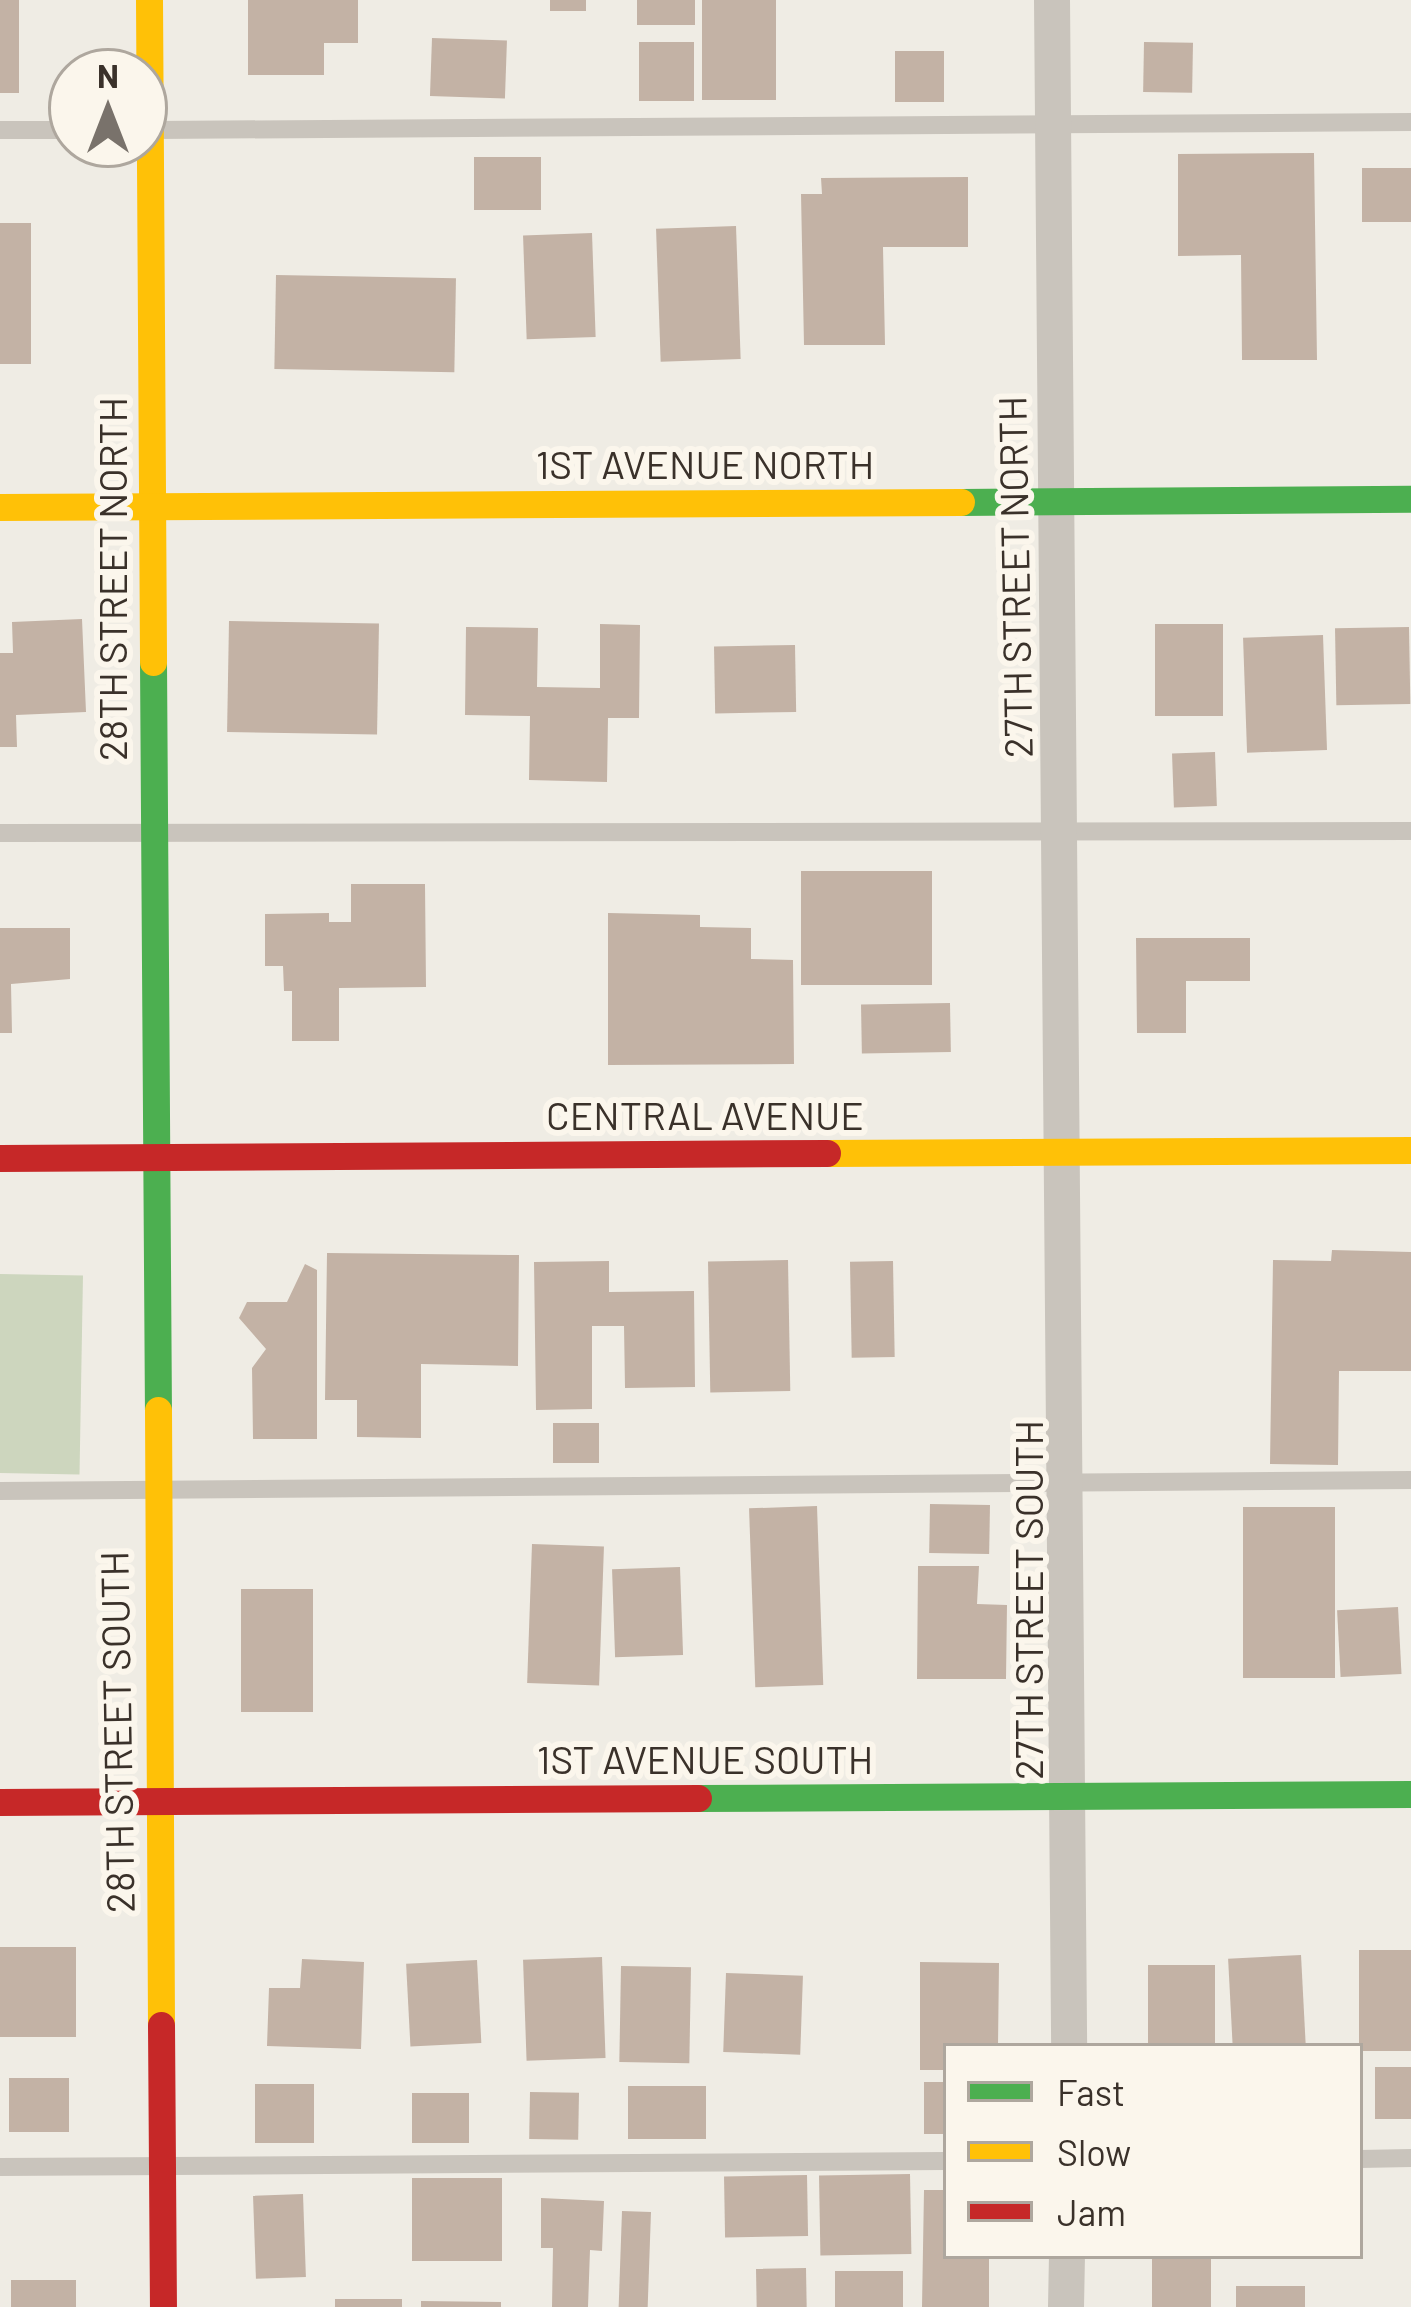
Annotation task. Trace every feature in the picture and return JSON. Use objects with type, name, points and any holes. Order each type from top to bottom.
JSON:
[{"type":"street","name":"28TH STREET NORTH","points":[[148,48],[149,0]]},
{"type":"street","name":"27TH STREET NORTH","points":[[1052,0],[1067,1153]]},
{"type":"street","name":"28TH STREET NORTH","points":[[147,168],[152,1157]]},
{"type":"street","name":"1ST AVENUE NORTH","points":[[0,507],[1411,500]]},
{"type":"street","name":"CENTRAL AVENUE","points":[[0,1158],[1411,1150]]},
{"type":"street","name":"27TH STREET SOUTH","points":[[1067,1153],[1069,2043]]},
{"type":"street","name":"28TH STREET SOUTH","points":[[152,1157],[155,1802],[164,2307]]},
{"type":"street","name":"1ST AVENUE SOUTH","points":[[0,1802],[1411,1794]]},
{"type":"street","points":[[1066,2259],[1066,2307]]},
{"type":"lane","points":[[168,130],[1411,122]]},
{"type":"lane","points":[[0,130],[48,130]]},
{"type":"lane","points":[[0,833],[1061,836],[1411,831]]},
{"type":"lane","points":[[0,1490],[1411,1480]]},
{"type":"lane","points":[[1363,2158],[1411,2158]]},
{"type":"lane","points":[[0,2167],[943,2161]]},
{"type":"green space","points":[[0,1274],[83,1275],[80,1474],[0,1473]]},
{"type":"building","points":[[0,0],[19,0],[19,93],[0,93]]},
{"type":"building","points":[[248,0],[358,0],[358,43],[324,43],[324,75],[248,75]]},
{"type":"building","points":[[550,0],[586,0],[586,11],[550,11]]},
{"type":"building","points":[[637,0],[695,0],[695,25],[637,25]]},
{"type":"building","points":[[702,0],[776,0],[776,100],[702,100]]},
{"type":"building","points":[[432,38],[507,41],[505,99],[430,96]]},
{"type":"building","points":[[639,42],[694,42],[694,101],[639,101]]},
{"type":"building","points":[[1144,42],[1193,43],[1192,93],[1143,92]]},
{"type":"building","points":[[895,51],[944,51],[944,102],[895,102]]},
{"type":"building","points":[[1314,153],[1317,360],[1242,360],[1241,255],[1178,256],[1178,154]]},
{"type":"building","points":[[474,157],[541,157],[541,210],[474,210]]},
{"type":"building","points":[[1362,168],[1411,168],[1411,222],[1362,222]]},
{"type":"building","points":[[968,177],[968,247],[883,247],[885,345],[804,345],[801,194],[822,194],[821,178]]},
{"type":"building","points":[[0,223],[31,223],[31,364],[0,364]]},
{"type":"building","points":[[736,226],[741,359],[661,362],[656,229]]},
{"type":"building","points":[[592,233],[596,337],[527,339],[523,235]]},
{"type":"building","points":[[276,275],[456,278],[454,372],[274,369]]},
{"type":"building","points":[[82,619],[86,712],[16,715],[17,747],[0,747],[0,653],[13,653],[12,622]]},
{"type":"building","points":[[229,621],[379,624],[377,735],[227,732]]},
{"type":"building","points":[[600,624],[640,625],[639,718],[608,718],[607,782],[529,780],[530,716],[465,715],[466,627],[538,628],[537,687],[600,688]]},
{"type":"building","points":[[1155,624],[1223,624],[1223,716],[1155,716]]},
{"type":"building","points":[[1409,627],[1410,704],[1336,705],[1335,628]]},
{"type":"building","points":[[1323,635],[1327,750],[1247,753],[1243,638]]},
{"type":"building","points":[[795,645],[796,712],[715,713],[714,646]]},
{"type":"building","points":[[1215,752],[1217,806],[1174,807],[1172,754]]},
{"type":"building","points":[[801,871],[932,871],[932,985],[801,985]]},
{"type":"building","points":[[351,884],[425,884],[426,987],[339,988],[339,1041],[292,1041],[292,991],[284,991],[283,966],[265,966],[265,914],[329,913],[329,922],[351,922]]},
{"type":"building","points":[[608,913],[700,915],[700,927],[751,928],[751,959],[793,960],[794,1064],[608,1065]]},
{"type":"building","points":[[0,928],[70,928],[70,979],[11,984],[12,1033],[0,1033]]},
{"type":"building","points":[[1136,938],[1250,938],[1250,981],[1186,981],[1186,1033],[1137,1033]]},
{"type":"building","points":[[950,1003],[951,1052],[862,1054],[861,1005]]},
{"type":"building","points":[[1332,1250],[1411,1252],[1411,1371],[1339,1371],[1338,1465],[1270,1464],[1273,1260],[1331,1261]]},
{"type":"building","points":[[327,1253],[519,1255],[518,1366],[421,1364],[421,1438],[357,1437],[357,1400],[325,1400]]},
{"type":"building","points":[[788,1260],[790,1391],[710,1392],[708,1261]]},
{"type":"building","points":[[609,1261],[609,1292],[694,1291],[695,1387],[625,1388],[624,1326],[592,1326],[592,1409],[536,1410],[534,1262]]},
{"type":"building","points":[[893,1261],[895,1357],[852,1358],[850,1262]]},
{"type":"building","points":[[305,1264],[317,1270],[317,1439],[253,1439],[252,1368],[266,1349],[239,1318],[247,1302],[287,1302]]},
{"type":"building","points":[[553,1423],[599,1423],[599,1463],[553,1463]]},
{"type":"building","points":[[930,1504],[990,1505],[989,1554],[929,1553]]},
{"type":"building","points":[[817,1506],[823,1685],[755,1687],[749,1508]]},
{"type":"building","points":[[1243,1507],[1335,1507],[1335,1678],[1243,1678]]},
{"type":"building","points":[[532,1544],[604,1547],[599,1685],[527,1683]]},
{"type":"building","points":[[918,1566],[979,1566],[977,1604],[1007,1605],[1006,1679],[917,1679]]},
{"type":"building","points":[[680,1567],[683,1655],[615,1657],[612,1569]]},
{"type":"building","points":[[241,1589],[313,1589],[313,1712],[241,1712]]},
{"type":"building","points":[[1398,1607],[1402,1674],[1341,1677],[1337,1610]]},
{"type":"building","points":[[0,1947],[76,1947],[76,2037],[0,2037]]},
{"type":"building","points":[[1359,1950],[1411,1950],[1411,2051],[1363,2051],[1359,2043]]},
{"type":"building","points":[[1301,1955],[1306,2043],[1233,2043],[1228,1959]]},
{"type":"building","points":[[602,1957],[606,2058],[527,2061],[523,1960]]},
{"type":"building","points":[[302,1959],[364,1962],[361,2049],[267,2046],[269,1988],[300,1988]]},
{"type":"building","points":[[477,1960],[481,2043],[410,2047],[406,1964]]},
{"type":"building","points":[[920,1962],[999,1963],[998,2043],[943,2043],[943,2070],[920,2070]]},
{"type":"building","points":[[1148,1965],[1215,1965],[1215,2043],[1148,2043]]},
{"type":"building","points":[[621,1966],[691,1967],[689,2063],[619,2062]]},
{"type":"building","points":[[726,1973],[803,1976],[800,2055],[723,2052]]},
{"type":"building","points":[[1375,2067],[1411,2067],[1411,2119],[1375,2119]]},
{"type":"building","points":[[9,2078],[69,2078],[69,2132],[9,2132]]},
{"type":"building","points":[[924,2082],[943,2082],[943,2134],[924,2134]]},
{"type":"building","points":[[255,2084],[314,2084],[314,2143],[255,2143]]},
{"type":"building","points":[[628,2086],[706,2086],[706,2139],[628,2139]]},
{"type":"building","points":[[530,2092],[579,2093],[578,2140],[529,2139]]},
{"type":"building","points":[[412,2093],[469,2093],[469,2143],[412,2143]]},
{"type":"building","points":[[910,2174],[911,2254],[820,2256],[819,2176]]},
{"type":"building","points":[[807,2175],[808,2236],[725,2237],[724,2176]]},
{"type":"building","points":[[412,2178],[502,2178],[502,2261],[412,2261]]},
{"type":"building","points":[[924,2190],[943,2190],[943,2259],[989,2259],[989,2307],[922,2307]]},
{"type":"building","points":[[303,2194],[306,2277],[256,2279],[253,2196]]},
{"type":"building","points":[[541,2198],[604,2201],[602,2251],[590,2250],[588,2307],[552,2307],[553,2248],[541,2248]]},
{"type":"building","points":[[622,2211],[651,2212],[648,2307],[619,2307]]},
{"type":"building","points":[[1152,2259],[1211,2259],[1211,2307],[1152,2307]]},
{"type":"building","points":[[806,2268],[807,2307],[757,2307],[756,2269]]},
{"type":"building","points":[[835,2271],[903,2271],[903,2307],[835,2307]]},
{"type":"building","points":[[11,2280],[76,2280],[76,2307],[11,2307]]},
{"type":"building","points":[[1236,2286],[1305,2286],[1305,2307],[1236,2307]]},
{"type":"building","points":[[335,2299],[402,2299],[402,2307],[335,2307]]},
{"type":"building","points":[[421,2301],[501,2302],[501,2307],[421,2307]]},
{"type":"traffic: fast","points":[[961,502],[1411,499]]},
{"type":"traffic: fast","points":[[153,662],[158,1410]]},
{"type":"traffic: fast","points":[[698,1798],[1411,1794]]},
{"type":"traffic: slow","points":[[149,0],[153,662]]},
{"type":"traffic: slow","points":[[0,507],[961,502]]},
{"type":"traffic: slow","points":[[827,1153],[1411,1150]]},
{"type":"traffic: slow","points":[[158,1410],[161,2025]]},
{"type":"traffic: jam","points":[[0,1158],[827,1153]]},
{"type":"traffic: jam","points":[[0,1802],[698,1798]]},
{"type":"traffic: jam","points":[[161,2025],[163,2307]]}]
